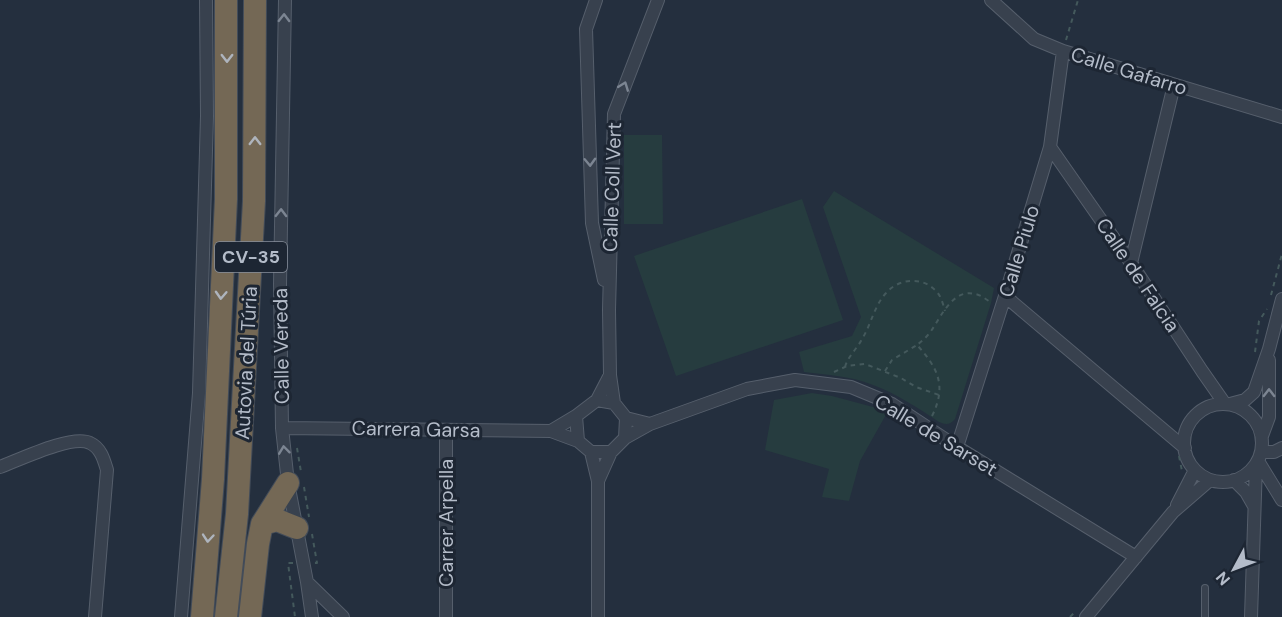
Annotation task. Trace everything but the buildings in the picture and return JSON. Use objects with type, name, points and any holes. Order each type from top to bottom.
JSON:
[{"type":"highway","name":"Autovia del Túria","points":[[202,617],[213,480],[226,199],[226,0]]},
{"type":"highway","name":"Autovia del Túria","points":[[226,617],[237,514],[254,201],[255,0]]},
{"type":"highway","points":[[250,617],[262,524],[288,483]]},
{"type":"highway","points":[[237,514],[243,561],[238,617]]},
{"type":"highway","points":[[262,524],[277,520],[297,528]]},
{"type":"street","points":[[181,617],[199,393],[207,116],[206,0]]},
{"type":"street","name":"Calle Vereda","points":[[285,0],[280,284],[282,428],[288,483],[312,617]]},
{"type":"street","name":"Calle Coll Vert","points":[[596,0],[586,29],[592,223],[609,310]]},
{"type":"street","name":"Calle Coll Vert","points":[[614,403],[610,375],[609,310],[614,114],[658,0]]},
{"type":"street","name":"Calle Gafarro","points":[[991,0],[1034,39],[1063,51],[1282,117]]},
{"type":"street","name":"Calle Piulo","points":[[957,447],[1050,147],[1063,51]]},
{"type":"street","points":[[1131,263],[1174,85]]},
{"type":"street","name":"Calle de Falcia","points":[[1050,147],[1131,263],[1202,371],[1228,404]]},
{"type":"street","points":[[1005,296],[1181,445],[1195,470],[1210,480],[1222,482],[1243,477],[1251,471],[1259,459],[1282,448]]},
{"type":"street","points":[[1251,617],[1254,506],[1262,436],[1269,417],[1269,349],[1276,298]]},
{"type":"street","points":[[1181,445],[1190,423],[1198,413],[1208,406],[1245,400],[1254,392],[1269,349]]},
{"type":"street","name":"Calle Coll Vert","points":[[597,400],[610,375]]},
{"type":"street","name":"Calle de Sarset","points":[[626,438],[650,424],[747,389],[795,380],[851,387],[892,404],[957,447],[1136,557]]},
{"type":"street","points":[[551,431],[597,400],[614,403],[626,418],[650,424]]},
{"type":"street","points":[[1228,404],[1241,408],[1251,415],[1262,436]]},
{"type":"street","points":[[576,416],[578,441],[591,452],[597,481],[598,617]]},
{"type":"street","points":[[597,481],[611,452],[626,438],[626,418]]},
{"type":"street","name":"Carrera Garsa","points":[[282,428],[551,431],[578,441]]},
{"type":"street","name":"Carrer Arpella","points":[[446,430],[446,617]]},
{"type":"street","points":[[0,467],[60,444],[77,440],[90,443],[102,454],[107,470],[95,617]]},
{"type":"street","points":[[591,452],[611,452]]},
{"type":"street","points":[[1259,459],[1282,500]]},
{"type":"street","points":[[1173,512],[1195,470]]},
{"type":"street","points":[[1082,613],[1136,557],[1173,512],[1210,480]]},
{"type":"street","points":[[1234,480],[1246,492],[1254,506]]},
{"type":"street","points":[[307,582],[344,617]]},
{"type":"lane","points":[[1205,617],[1206,588]]},
{"type":"path","points":[[1063,51],[1078,0]]},
{"type":"path","points":[[1276,298],[1282,254]]},
{"type":"path","points":[[845,367],[846,361],[862,340],[877,306],[886,293],[896,285],[909,280],[921,281],[936,290],[945,311]]},
{"type":"path","points":[[884,371],[892,360],[917,345],[929,334],[955,299],[969,293],[978,294],[991,303]]},
{"type":"path","points":[[1255,354],[1259,321],[1267,308]]},
{"type":"path","points":[[917,345],[929,358],[938,376],[939,395],[931,417]]},
{"type":"path","points":[[829,375],[845,367],[865,364],[939,395]]},
{"type":"path","points":[[1181,445],[1182,472]]},
{"type":"path","points":[[1070,617],[1082,613]]},
{"type":"green space","points":[[624,135],[662,135],[663,224],[624,224]]},
{"type":"green space","points":[[834,191],[994,288],[955,419],[950,423],[939,422],[899,397],[865,382],[804,372],[799,352],[852,336],[861,317],[823,207]]},
{"type":"green space","points":[[802,199],[843,320],[676,376],[634,256]]},
{"type":"green space","points":[[812,393],[888,411],[860,461],[849,501],[822,497],[829,469],[765,450],[774,400]]}]
